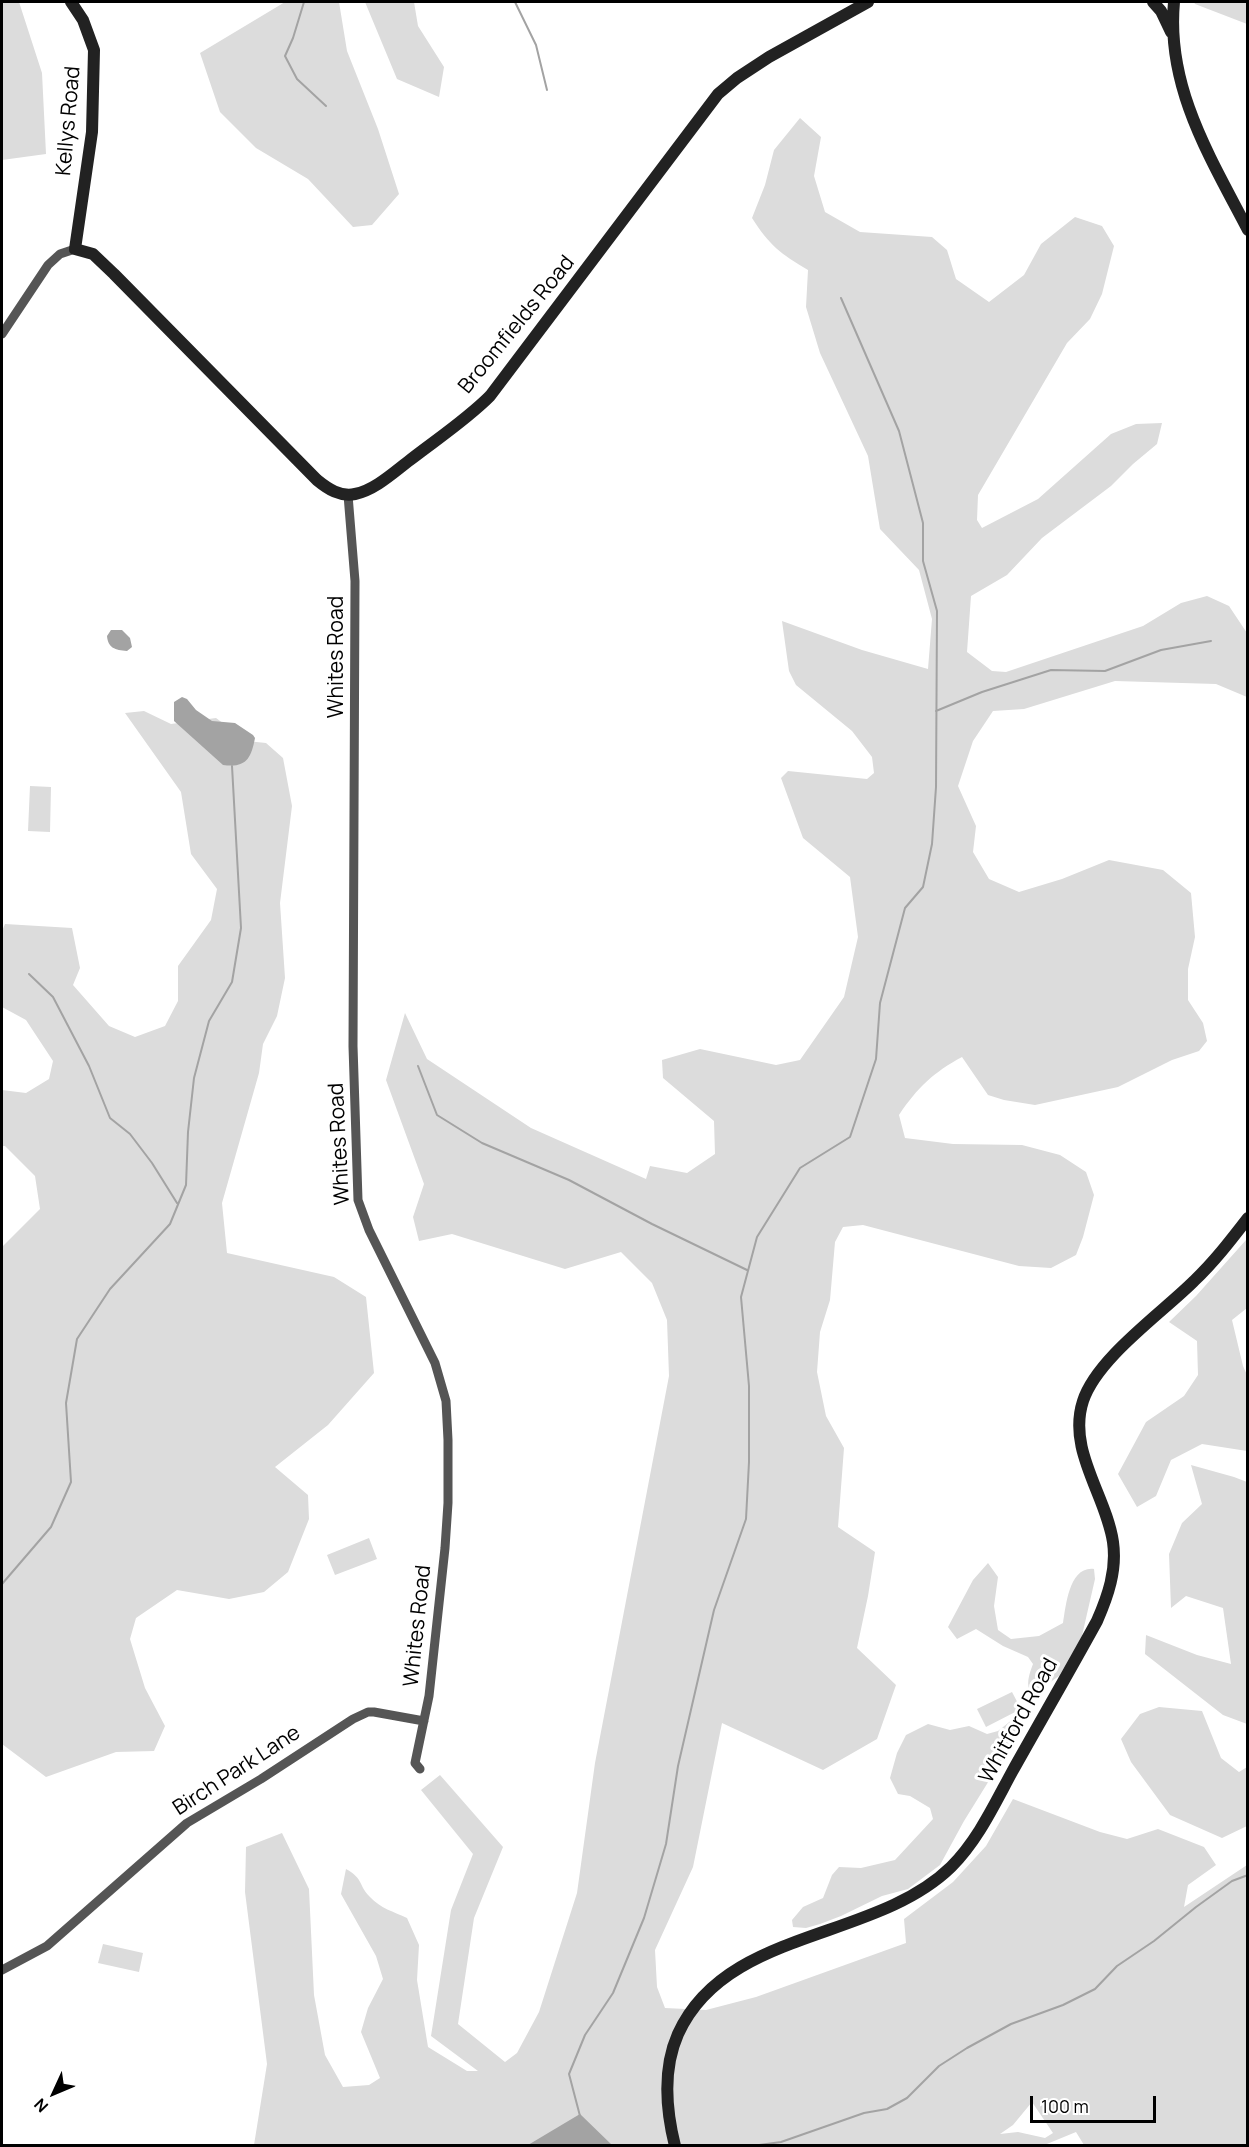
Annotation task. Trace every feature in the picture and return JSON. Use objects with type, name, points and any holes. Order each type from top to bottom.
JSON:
[{"type":"main road","name":"Kellys Road","points":[[70,2],[83,20],[94,50],[92,132],[75,249]]},
{"type":"main road","name":"Broomfields Road","points":[[348,495],[364,492],[385,478],[461,422],[490,396],[718,94],[769,57],[868,2]]},
{"type":"main road","points":[[1153,2],[1161,11],[1173,39]]},
{"type":"main road","points":[[1174,2],[1173,39],[1178,69],[1192,119],[1248,230]]},
{"type":"main road","points":[[75,249],[88,251],[98,259],[317,480],[332,491],[348,495]]},
{"type":"main road","name":"Whitford Road","points":[[674,2142],[669,2107],[669,2064],[682,2026],[704,1994],[721,1979],[747,1963],[902,1901],[923,1889],[953,1864],[980,1831],[1097,1621],[1110,1586],[1114,1563],[1111,1534],[1087,1466],[1080,1432],[1080,1413],[1087,1391],[1105,1364],[1202,1273],[1248,1218]]},
{"type":"street","points":[[2,334],[48,265],[60,254],[75,249]]},
{"type":"street","name":"Whites Road","points":[[348,495],[355,581],[353,1046],[358,1200],[363,1218],[435,1363],[446,1401],[449,1473],[445,1548],[429,1696],[415,1763],[420,1769]]},
{"type":"street","name":"Birch Park Lane","points":[[2,1970],[47,1946],[198,1815],[261,1779],[353,1719],[368,1712],[374,1712],[424,1721]]},
{"type":"shaded area","points":[[2,2],[19,2],[42,73],[46,154],[2,160]]},
{"type":"shaded area","points":[[285,2],[339,2],[347,51],[378,129],[399,194],[372,225],[353,227],[308,179],[256,148],[220,112],[200,53]]},
{"type":"shaded area","points":[[365,2],[414,2],[418,26],[444,67],[439,97],[397,79]]},
{"type":"shaded area","points":[[1194,2],[1247,2],[1247,24],[1195,4]]},
{"type":"shaded area","points":[[800,118],[821,137],[814,176],[825,212],[860,232],[932,237],[947,250],[956,279],[989,302],[1024,275],[1041,244],[1075,217],[1102,226],[1114,246],[1102,294],[1090,319],[1067,343],[978,495],[977,520],[982,528],[1038,499],[1111,434],[1136,424],[1162,423],[1157,444],[1111,486],[1042,538],[1007,575],[971,596],[967,652],[992,671],[1006,672],[1143,626],[1181,603],[1207,596],[1229,606],[1247,633],[1247,697],[1216,684],[1115,681],[1024,709],[993,711],[973,741],[958,786],[976,826],[973,852],[989,879],[1019,892],[1062,879],[1109,860],[1163,870],[1191,893],[1195,937],[1188,969],[1188,1000],[1203,1023],[1207,1041],[1199,1051],[1172,1060],[1118,1087],[1035,1105],[988,1095],[962,1057],[927,1081],[899,1115],[905,1138],[953,1144],[1022,1145],[1060,1155],[1086,1172],[1094,1195],[1083,1237],[1076,1255],[1051,1268],[1019,1266],[863,1225],[843,1227],[835,1242],[830,1300],[820,1332],[817,1372],[826,1416],[844,1448],[838,1527],[875,1552],[857,1648],[896,1685],[877,1739],[823,1770],[722,1723],[693,1867],[655,1950],[657,1987],[665,2008],[706,2010],[756,1997],[906,1943],[904,1919],[953,1882],[986,1846],[1013,1799],[1100,1832],[1127,1839],[1158,1829],[1204,1847],[1216,1865],[1188,1885],[1184,1907],[1247,1865],[1247,2145],[1084,2145],[1076,2132],[1042,2146],[254,2145],[267,2064],[245,1892],[246,1847],[282,1833],[309,1889],[314,1995],[325,2055],[343,2087],[369,2085],[380,2078],[361,2032],[368,2008],[383,1979],[376,1956],[341,1894],[346,1869],[356,1876],[366,1893],[374,1901],[407,1918],[419,1945],[417,1980],[428,2047],[467,2071],[478,2071],[431,2036],[451,1910],[473,1854],[421,1790],[440,1775],[503,1847],[474,1918],[458,2024],[505,2062],[517,2053],[539,2012],[577,1893],[595,1763],[669,1376],[667,1320],[652,1283],[621,1252],[565,1269],[452,1234],[419,1241],[413,1217],[424,1184],[386,1080],[405,1013],[427,1059],[531,1128],[646,1179],[650,1166],[687,1173],[715,1154],[714,1121],[663,1078],[662,1060],[700,1049],[776,1065],[800,1060],[844,997],[858,937],[850,877],[803,838],[781,778],[788,771],[867,779],[874,773],[872,757],[852,731],[796,685],[789,671],[782,621],[862,650],[928,669],[932,619],[919,570],[880,529],[868,456],[820,353],[806,307],[808,270],[776,248],[752,218],[765,185],[774,150]],"holes":[[[1032,2102],[1053,2133],[1045,2138],[1018,2132],[1000,2134],[1013,2125]]]},
{"type":"shaded area","points":[[111,630],[122,630],[130,638],[132,647],[127,651],[113,648],[107,636]]},
{"type":"shaded area","points":[[182,697],[212,721],[235,723],[253,735],[255,738],[249,757],[237,765],[223,765],[174,721],[174,702]]},
{"type":"shaded area","points":[[144,711],[171,724],[216,718],[247,741],[266,743],[283,758],[292,806],[280,903],[285,978],[277,1016],[263,1044],[259,1073],[222,1203],[227,1253],[334,1277],[366,1297],[374,1373],[328,1425],[275,1467],[308,1495],[309,1519],[288,1572],[264,1592],[229,1599],[177,1590],[136,1618],[130,1639],[145,1688],[165,1726],[154,1751],[116,1752],[46,1777],[2,1744],[2,1247],[40,1209],[35,1176],[5,1146],[2,1146],[2,1090],[26,1093],[49,1079],[53,1061],[26,1020],[2,1007],[2,931],[5,924],[72,928],[80,968],[73,985],[109,1026],[135,1037],[165,1026],[178,1001],[178,966],[211,920],[217,889],[191,854],[181,792],[125,713]]},
{"type":"shaded area","points":[[30,786],[51,787],[50,832],[28,831]]},
{"type":"shaded area","points":[[1246,1240],[1247,1308],[1232,1320],[1247,1375],[1247,1451],[1202,1444],[1171,1460],[1156,1496],[1137,1507],[1118,1474],[1146,1422],[1184,1396],[1198,1375],[1197,1341],[1169,1322],[1196,1296]]},
{"type":"shaded area","points":[[1191,1465],[1247,1482],[1247,1724],[1223,1715],[1145,1654],[1146,1635],[1197,1655],[1231,1664],[1223,1608],[1186,1596],[1171,1608],[1169,1554],[1182,1523],[1202,1504]]},
{"type":"shaded area","points":[[369,1538],[377,1559],[335,1575],[327,1555]]},
{"type":"shaded area","points":[[988,1563],[998,1577],[994,1606],[998,1630],[1011,1639],[1039,1636],[1063,1623],[1070,1588],[1074,1580],[1086,1570],[1094,1569],[1095,1579],[1081,1640],[1059,1676],[1032,1695],[1028,1684],[1033,1664],[1028,1657],[1003,1646],[976,1629],[957,1639],[948,1627],[973,1580]]},
{"type":"shaded area","points":[[1012,1692],[1021,1709],[986,1727],[977,1709]]},
{"type":"shaded area","points":[[1159,1707],[1202,1711],[1221,1758],[1239,1772],[1247,1767],[1247,1826],[1222,1838],[1170,1815],[1131,1762],[1121,1739],[1140,1714]]},
{"type":"shaded area","points":[[1013,1719],[1020,1720],[1021,1729],[964,1821],[940,1865],[908,1889],[882,1896],[820,1924],[806,1928],[793,1927],[792,1920],[803,1907],[823,1898],[832,1875],[839,1867],[861,1868],[895,1860],[933,1819],[930,1808],[910,1796],[898,1794],[890,1778],[897,1753],[906,1735],[928,1724],[950,1730],[969,1726],[987,1734],[998,1731]]},
{"type":"shaded area","points":[[103,1944],[143,1953],[139,1972],[98,1963]]},
{"type":"shaded area","points":[[580,2114],[612,2145],[528,2145]]},
{"type":"waterway","points":[[304,2],[285,56],[297,79],[326,106]]},
{"type":"waterway","points":[[515,2],[536,45],[547,90]]},
{"type":"waterway","points":[[580,2116],[569,2074],[585,2035],[613,1993],[644,1918],[666,1844],[678,1766],[714,1610],[746,1519],[749,1386],[741,1297],[757,1237],[800,1168],[850,1137],[876,1059],[880,1003],[905,908],[923,887],[932,844],[936,787],[937,611],[923,561],[923,523],[899,431],[841,298]]},
{"type":"waterway","points":[[936,711],[982,692],[1051,670],[1105,671],[1161,650],[1211,641]]},
{"type":"waterway","points":[[2,1584],[51,1527],[71,1482],[66,1403],[77,1339],[110,1289],[170,1224],[186,1185],[188,1132],[194,1078],[209,1021],[232,982],[241,928],[232,766]]},
{"type":"waterway","points":[[29,974],[53,997],[89,1066],[110,1118],[130,1134],[152,1163],[177,1203]]},
{"type":"waterway","points":[[418,1066],[437,1115],[482,1143],[569,1180],[652,1224],[747,1270]]},
{"type":"waterway","points":[[752,2146],[781,2142],[864,2113],[887,2109],[907,2098],[939,2066],[967,2048],[1011,2024],[1063,2005],[1095,1989],[1117,1966],[1154,1941],[1196,1907],[1232,1881],[1248,1875]]}]
